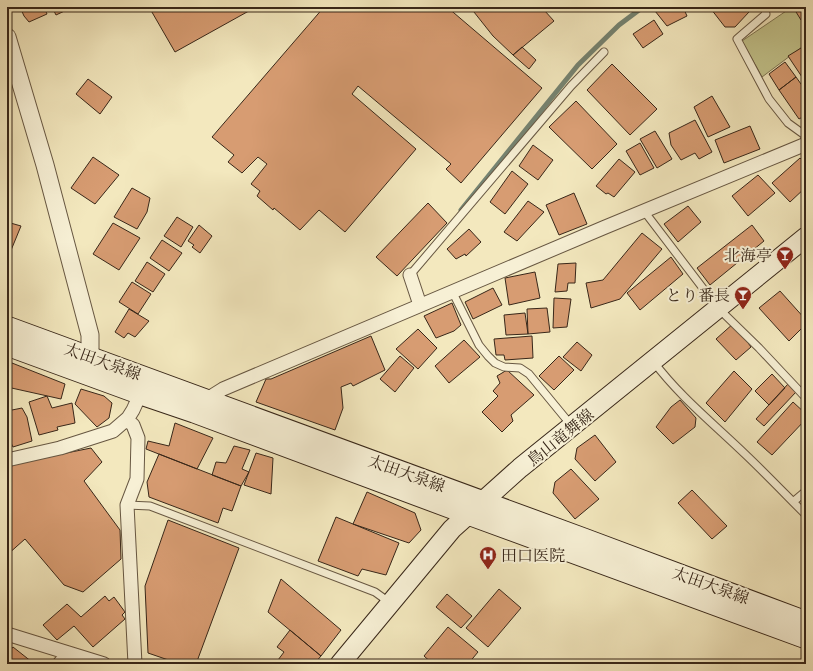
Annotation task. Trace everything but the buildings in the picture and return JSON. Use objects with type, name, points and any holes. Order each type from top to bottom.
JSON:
[{"type":"main road","name":"鳥山竜舞線","points":[[340,664],[452,529],[515,473],[806,237]]},
{"type":"main road","name":"太田大泉線","points":[[7,326],[806,621]]},
{"type":"main road","name":"太田大泉線","points":[[7,346],[194,413],[806,639]]},
{"type":"street","points":[[7,37],[45,165],[88,328],[90,356],[83,374]]},
{"type":"street","points":[[207,399],[223,389],[452,291],[806,144]]},
{"type":"street","points":[[410,275],[420,305]]},
{"type":"street","points":[[7,460],[60,448],[106,435],[120,426],[134,410],[147,378]]},
{"type":"street","points":[[126,420],[133,425],[138,438],[137,479],[127,505],[135,664]]},
{"type":"street","points":[[7,634],[104,664]]},
{"type":"street","points":[[59,664],[68,653]]},
{"type":"lane","points":[[764,7],[766,14],[737,39],[769,99],[788,122],[806,136]]},
{"type":"lane","points":[[410,275],[571,86],[604,52]]},
{"type":"lane","points":[[644,211],[718,308],[759,348],[806,398]]},
{"type":"lane","points":[[452,291],[480,345],[488,356],[495,363],[504,367],[520,368],[529,374],[572,427]]},
{"type":"lane","points":[[654,361],[664,376],[711,424],[745,454],[806,515]]},
{"type":"lane","points":[[793,502],[806,491]]},
{"type":"lane","points":[[127,505],[150,506],[375,592],[391,603]]},
{"type":"green space","points":[[792,7],[806,7],[806,44],[762,77],[742,41]]},
{"type":"waterway","points":[[461,210],[578,65],[619,25],[643,7]]},
{"type":"place","name":"北海亭","points":[[785,270]]},
{"type":"place","name":"とり番長","points":[[743,310]]},
{"type":"place","name":"田口医院","points":[[488,570]]}]
